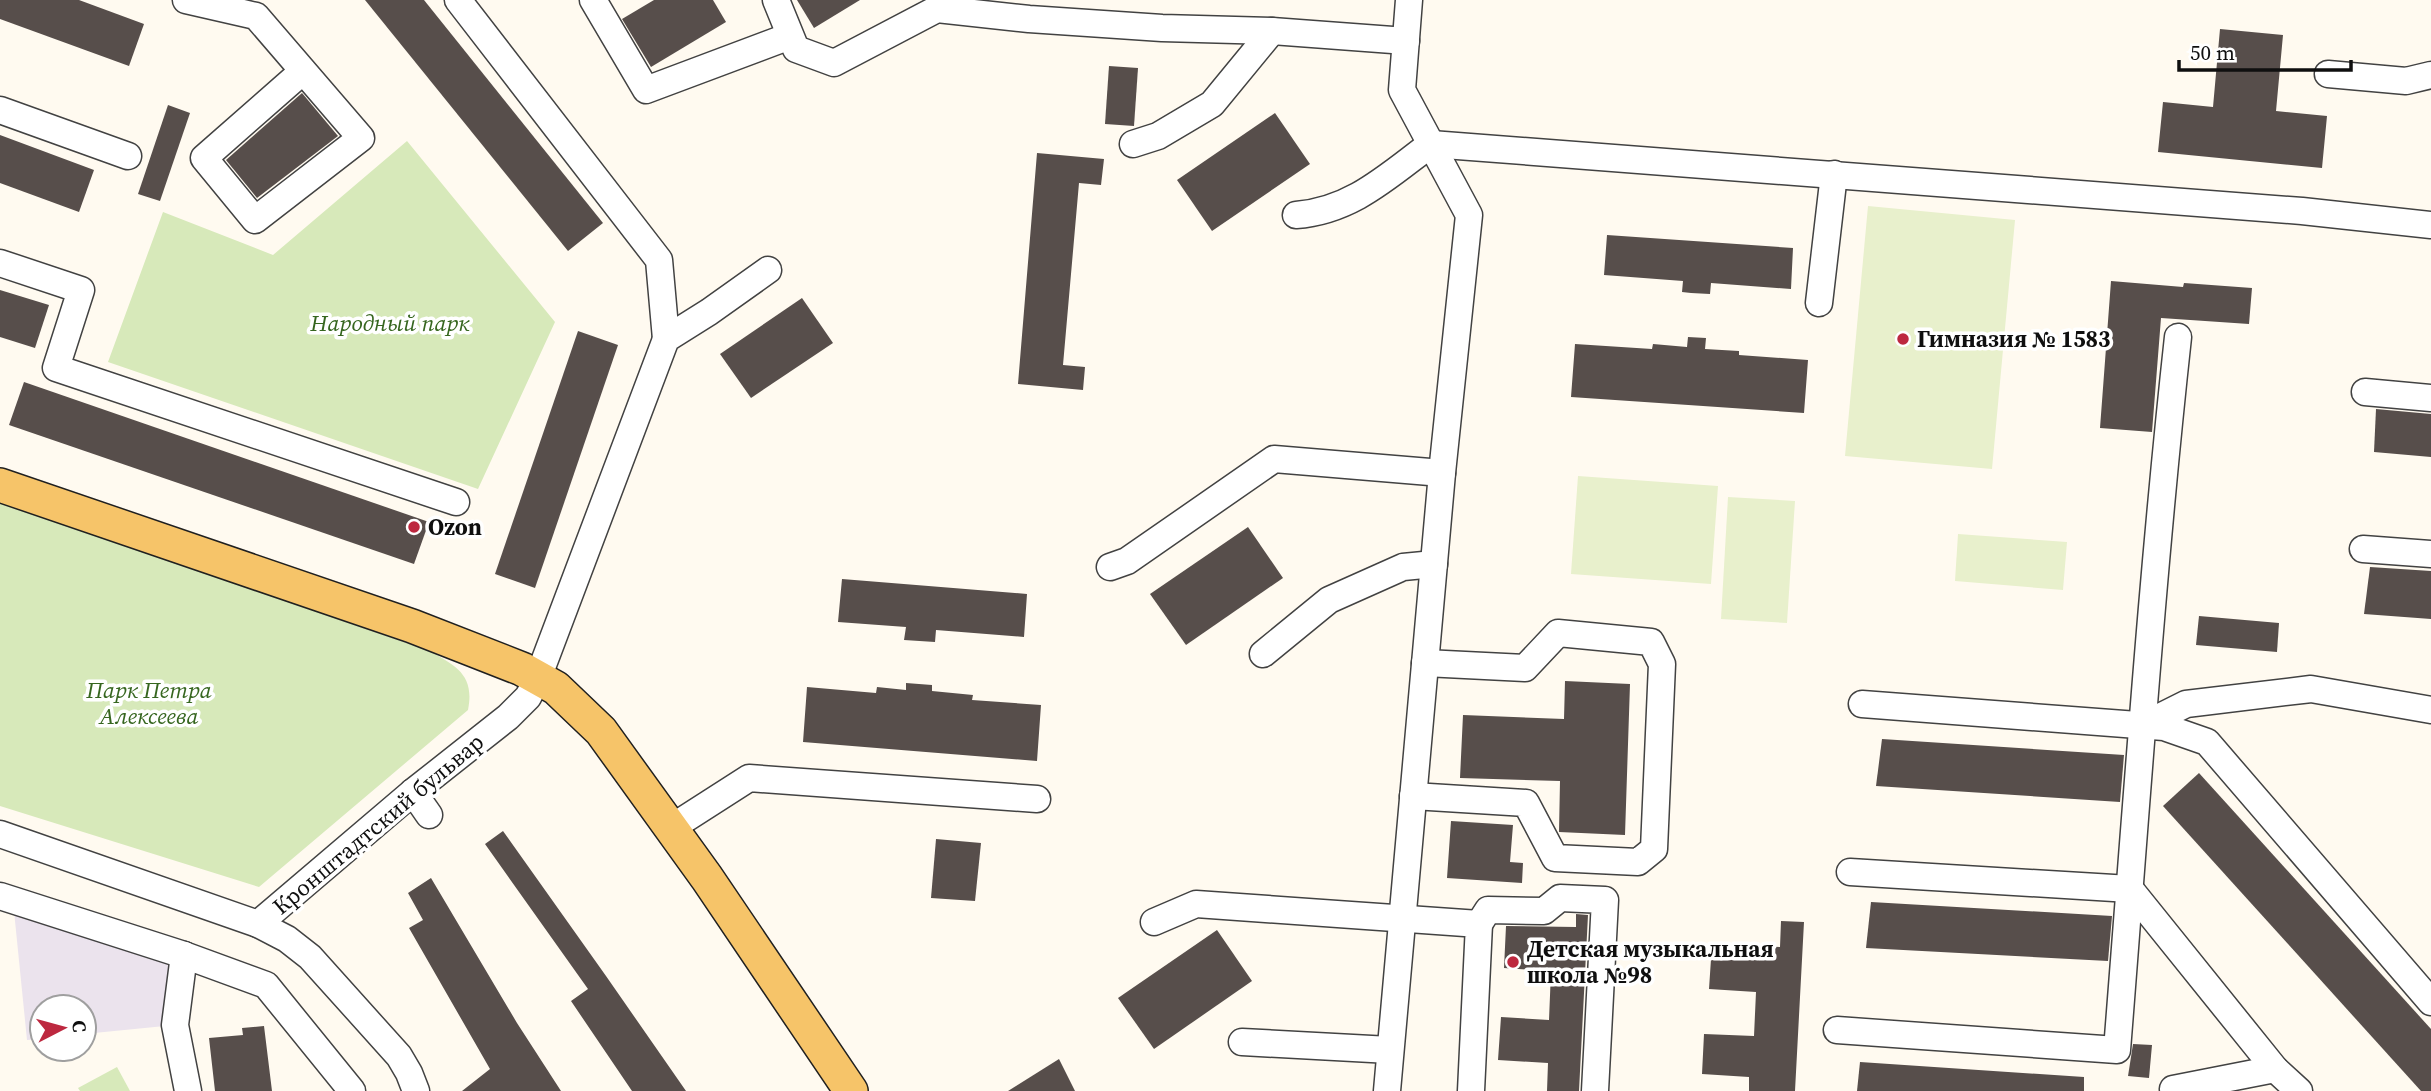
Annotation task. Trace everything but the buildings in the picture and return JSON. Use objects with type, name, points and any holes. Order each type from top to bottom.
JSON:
[{"type":"main road","points":[[0,485],[412,626],[480,651],[556,688],[601,731],[671,828],[851,1091]]},
{"type":"street","points":[[186,0],[256,16],[361,138],[255,220],[204,158],[303,71]]},
{"type":"street","points":[[458,0],[659,260],[666,339],[768,270]]},
{"type":"street","points":[[593,0],[646,90],[790,36]]},
{"type":"street","points":[[776,0],[796,49],[834,63],[937,9],[1029,19],[1162,28],[1272,31],[1406,41]]},
{"type":"street","points":[[1387,1091],[1442,473],[1469,215],[1402,90],[1409,0]]},
{"type":"street","points":[[1133,144],[1158,136],[1212,104],[1272,31]]},
{"type":"street","points":[[2328,74],[2406,81],[2431,75]]},
{"type":"street","points":[[0,110],[128,156]]},
{"type":"street","points":[[1297,215],[1312,214],[1360,197],[1431,144],[2341,214],[2431,225]]},
{"type":"street","points":[[1819,303],[1834,174]]},
{"type":"street","points":[[0,263],[81,290],[56,368],[456,502]]},
{"type":"street","points":[[1837,1030],[2117,1050],[2144,725],[2149,625],[2178,337]]},
{"type":"street","name":"Кронштадтский бульвар","points":[[0,834],[258,924],[413,792],[508,717],[528,697],[538,678],[666,339]]},
{"type":"street","points":[[2365,392],[2431,398]]},
{"type":"street","points":[[1110,567],[1127,561],[1273,459],[1442,473]]},
{"type":"street","points":[[2363,549],[2431,554]]},
{"type":"street","points":[[1263,654],[1329,600],[1403,567],[1434,564]]},
{"type":"street","points":[[1413,796],[1526,803],[1555,858],[1638,862],[1654,849],[1662,664],[1651,642],[1558,633],[1525,668],[1425,663]]},
{"type":"street","points":[[2144,725],[2186,704],[2311,690],[2431,710]]},
{"type":"street","points":[[1862,704],[2164,727],[2207,742],[2431,1002]]},
{"type":"street","points":[[671,828],[749,778],[1037,799]]},
{"type":"street","points":[[413,792],[429,815]]},
{"type":"street","points":[[1850,872],[2130,889],[2275,1069],[2299,1091]]},
{"type":"street","points":[[0,896],[184,955],[265,985],[352,1091]]},
{"type":"street","points":[[1471,1091],[1479,924],[1488,910],[1544,911],[1560,898],[1605,900],[1595,1091]]},
{"type":"street","points":[[1154,922],[1196,904],[1479,924]]},
{"type":"street","points":[[258,924],[287,939],[310,957],[399,1056],[416,1091]]},
{"type":"street","points":[[184,955],[175,1025],[188,1091]]},
{"type":"street","points":[[1242,1042],[1390,1050]]},
{"type":"street","points":[[2173,1089],[2275,1069]]},
{"type":"shaded area","points":[[13,901],[184,955],[175,1025],[98,1033],[98,993],[28,993],[27,1040]]},
{"type":"green space","name":"Народный парк","points":[[407,141],[555,322],[478,489],[108,362],[163,212],[273,255]]},
{"type":"green space","points":[[1868,206],[2015,220],[1992,469],[1845,456]]},
{"type":"green space","points":[[1578,476],[1718,486],[1711,584],[1571,574]]},
{"type":"green space","points":[[1728,497],[1795,501],[1787,623],[1721,619]]},
{"type":"green space","name":"Парк Петра Алексеева","points":[[0,502],[430,651],[455,667],[466,680],[469,688],[468,710],[259,887],[0,806]]},
{"type":"green space","points":[[1958,534],[2067,542],[2063,590],[1955,581]]},
{"type":"green space","points":[[117,1067],[130,1091],[80,1091],[78,1088]]},
{"type":"place","name":"Гимназия № 1583","points":[[1903,339]]},
{"type":"place","name":"Ozon","points":[[414,527]]},
{"type":"place","name":"Детская музыкальная школа №98","points":[[1513,962]]}]
